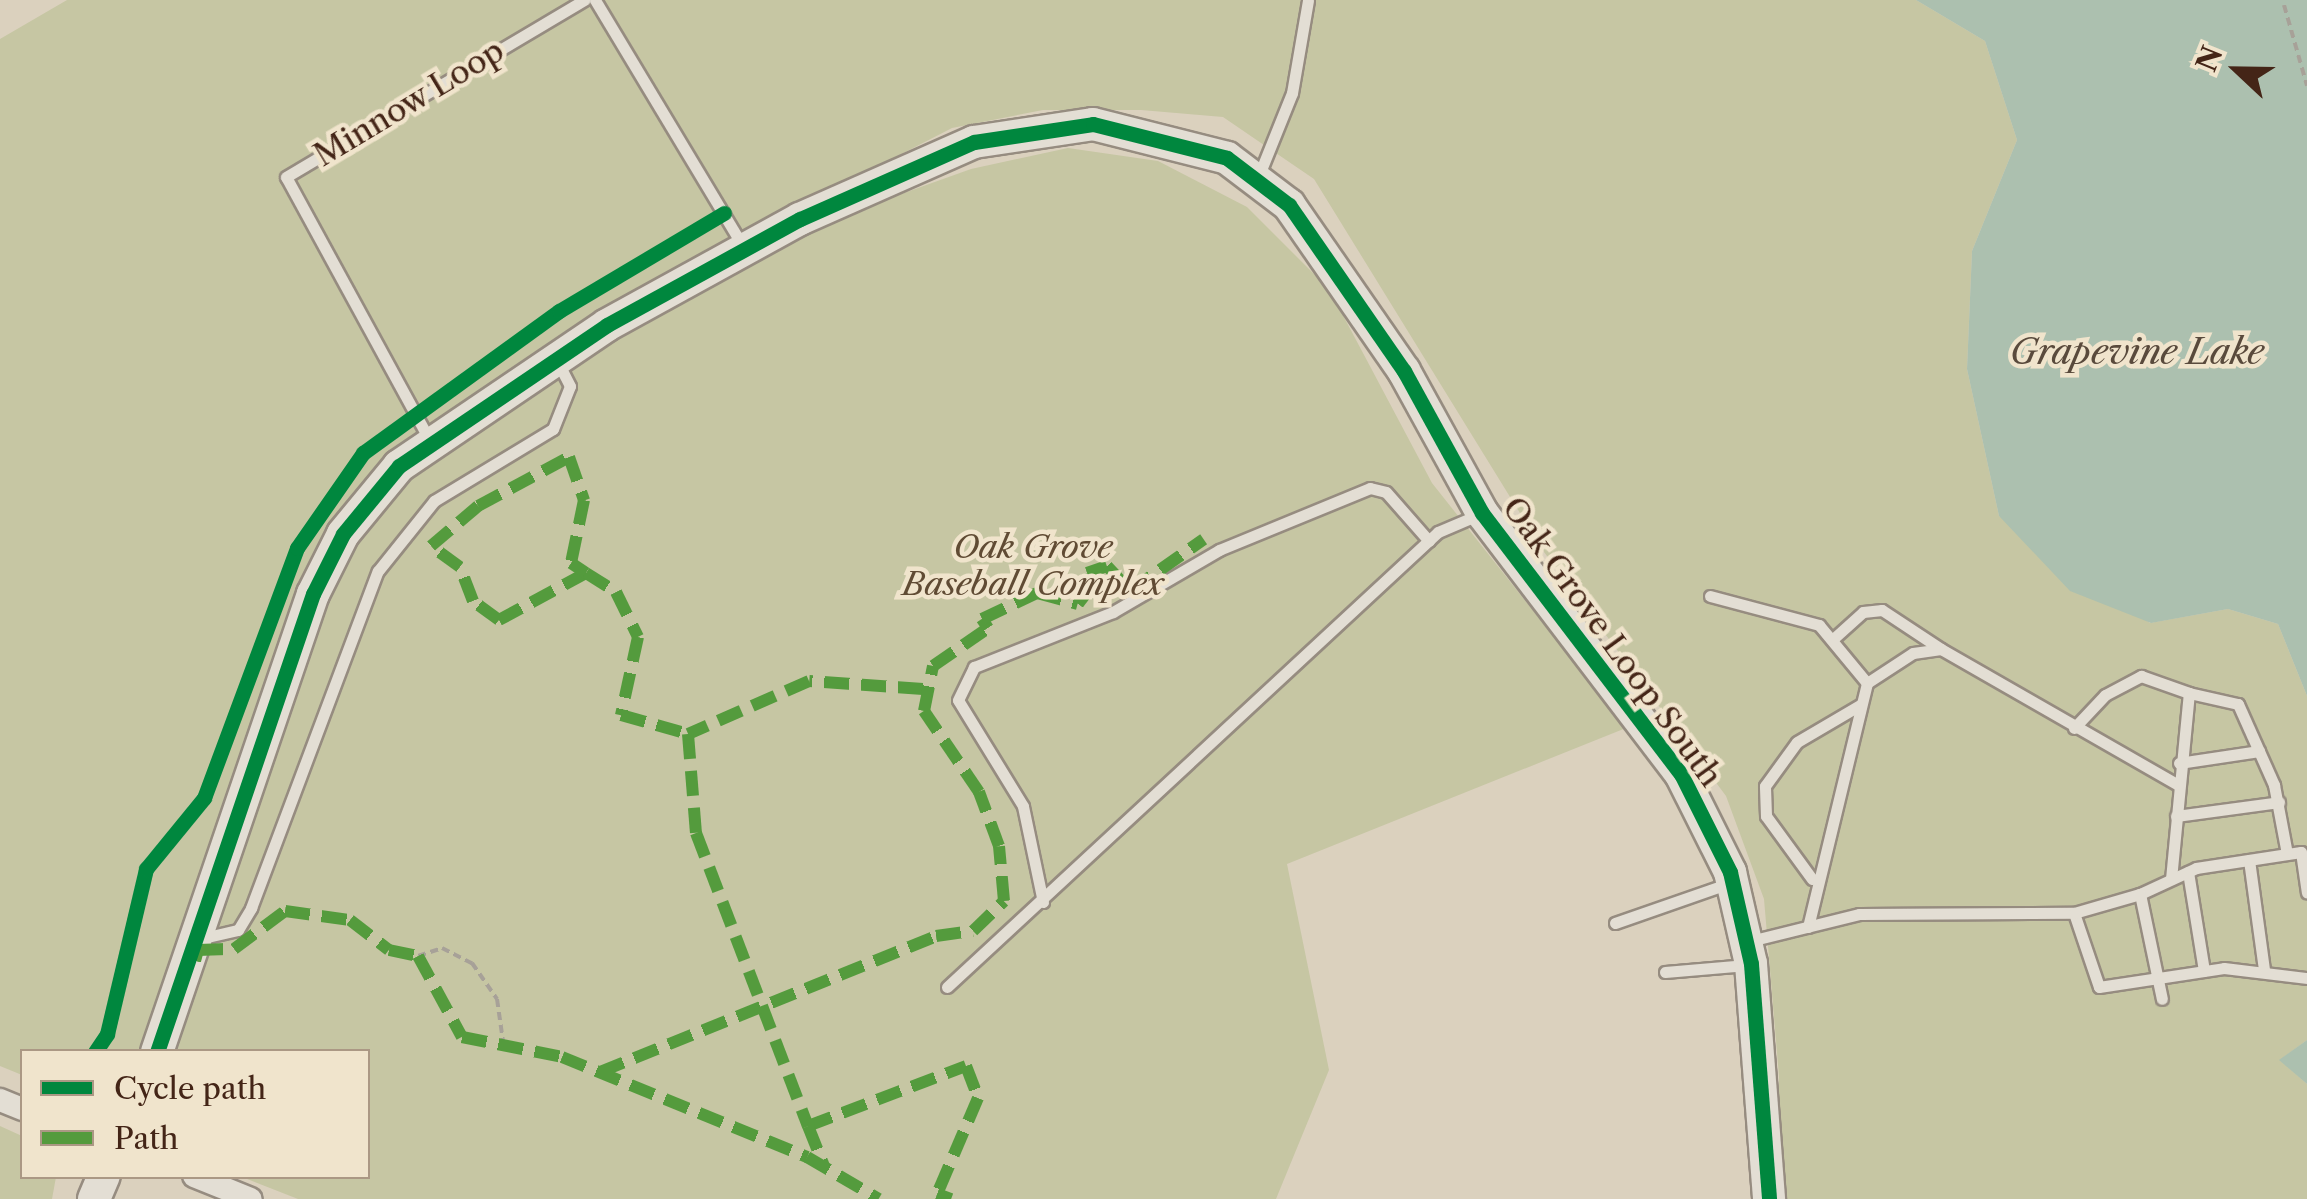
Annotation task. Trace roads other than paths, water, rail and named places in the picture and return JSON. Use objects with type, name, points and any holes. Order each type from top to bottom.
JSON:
[{"type":"street","points":[[159,1049],[312,594],[373,494],[429,439],[556,358],[745,249],[909,169],[1026,130],[1093,124],[1165,136],[1258,175]]},
{"type":"street","name":"Oak Grove Loop South","points":[[1258,175],[1404,371],[1482,513],[1681,774],[1734,881],[1748,953],[1770,1199]]},
{"type":"street","points":[[201,1179],[251,1199]]},
{"type":"lane","name":"Minnow Loop","points":[[429,439],[286,178],[584,0]]},
{"type":"lane","points":[[594,0],[745,249]]},
{"type":"lane","points":[[1258,175],[1292,93],[1308,0]]},
{"type":"lane","points":[[194,940],[238,930],[251,908],[378,571],[434,501],[553,429],[570,386],[556,358]]},
{"type":"lane","points":[[1043,902],[1022,806],[958,700],[974,667],[1113,612],[1219,550],[1370,488],[1386,492],[1429,540]]},
{"type":"lane","points":[[947,987],[1429,540],[1482,513]]},
{"type":"lane","points":[[1710,596],[1781,609],[1834,640],[1867,683]]},
{"type":"lane","points":[[1834,640],[1862,612],[1882,610],[2074,728],[2178,785]]},
{"type":"lane","points":[[1808,927],[1812,879],[1867,683],[1886,665],[1941,649]]},
{"type":"lane","points":[[2074,728],[2104,695],[2142,676],[2186,697],[2230,697],[2259,751],[2279,802],[2286,854]]},
{"type":"lane","points":[[2171,880],[2186,697]]},
{"type":"lane","points":[[1812,879],[1766,816],[1764,786],[1797,742],[1860,705]]},
{"type":"lane","points":[[2179,763],[2259,751]]},
{"type":"lane","points":[[2176,816],[2279,802]]},
{"type":"lane","points":[[1665,972],[1722,974],[1748,953],[1808,927],[1858,914],[1991,907],[2074,913],[2140,894],[2188,872],[2301,852],[2307,893]]},
{"type":"lane","points":[[2250,860],[2264,970]]},
{"type":"lane","points":[[2188,872],[2204,971]]},
{"type":"lane","points":[[1615,923],[1734,881]]},
{"type":"lane","points":[[2140,894],[2162,999]]},
{"type":"lane","points":[[2074,913],[2100,987],[2204,971],[2264,970],[2307,978]]},
{"type":"water","name":"Grapevine Lake","points":[[1916,0],[2307,0],[2307,696],[2278,624],[2228,609],[2151,623],[2070,591],[1999,516],[1967,369],[1972,251],[2017,140],[1985,41]]},
{"type":"water","points":[[2307,1040],[2307,1084],[2279,1060]]},
{"type":"park label","name":"Oak Grove Baseball Complex","points":[[1033,566]]}]
